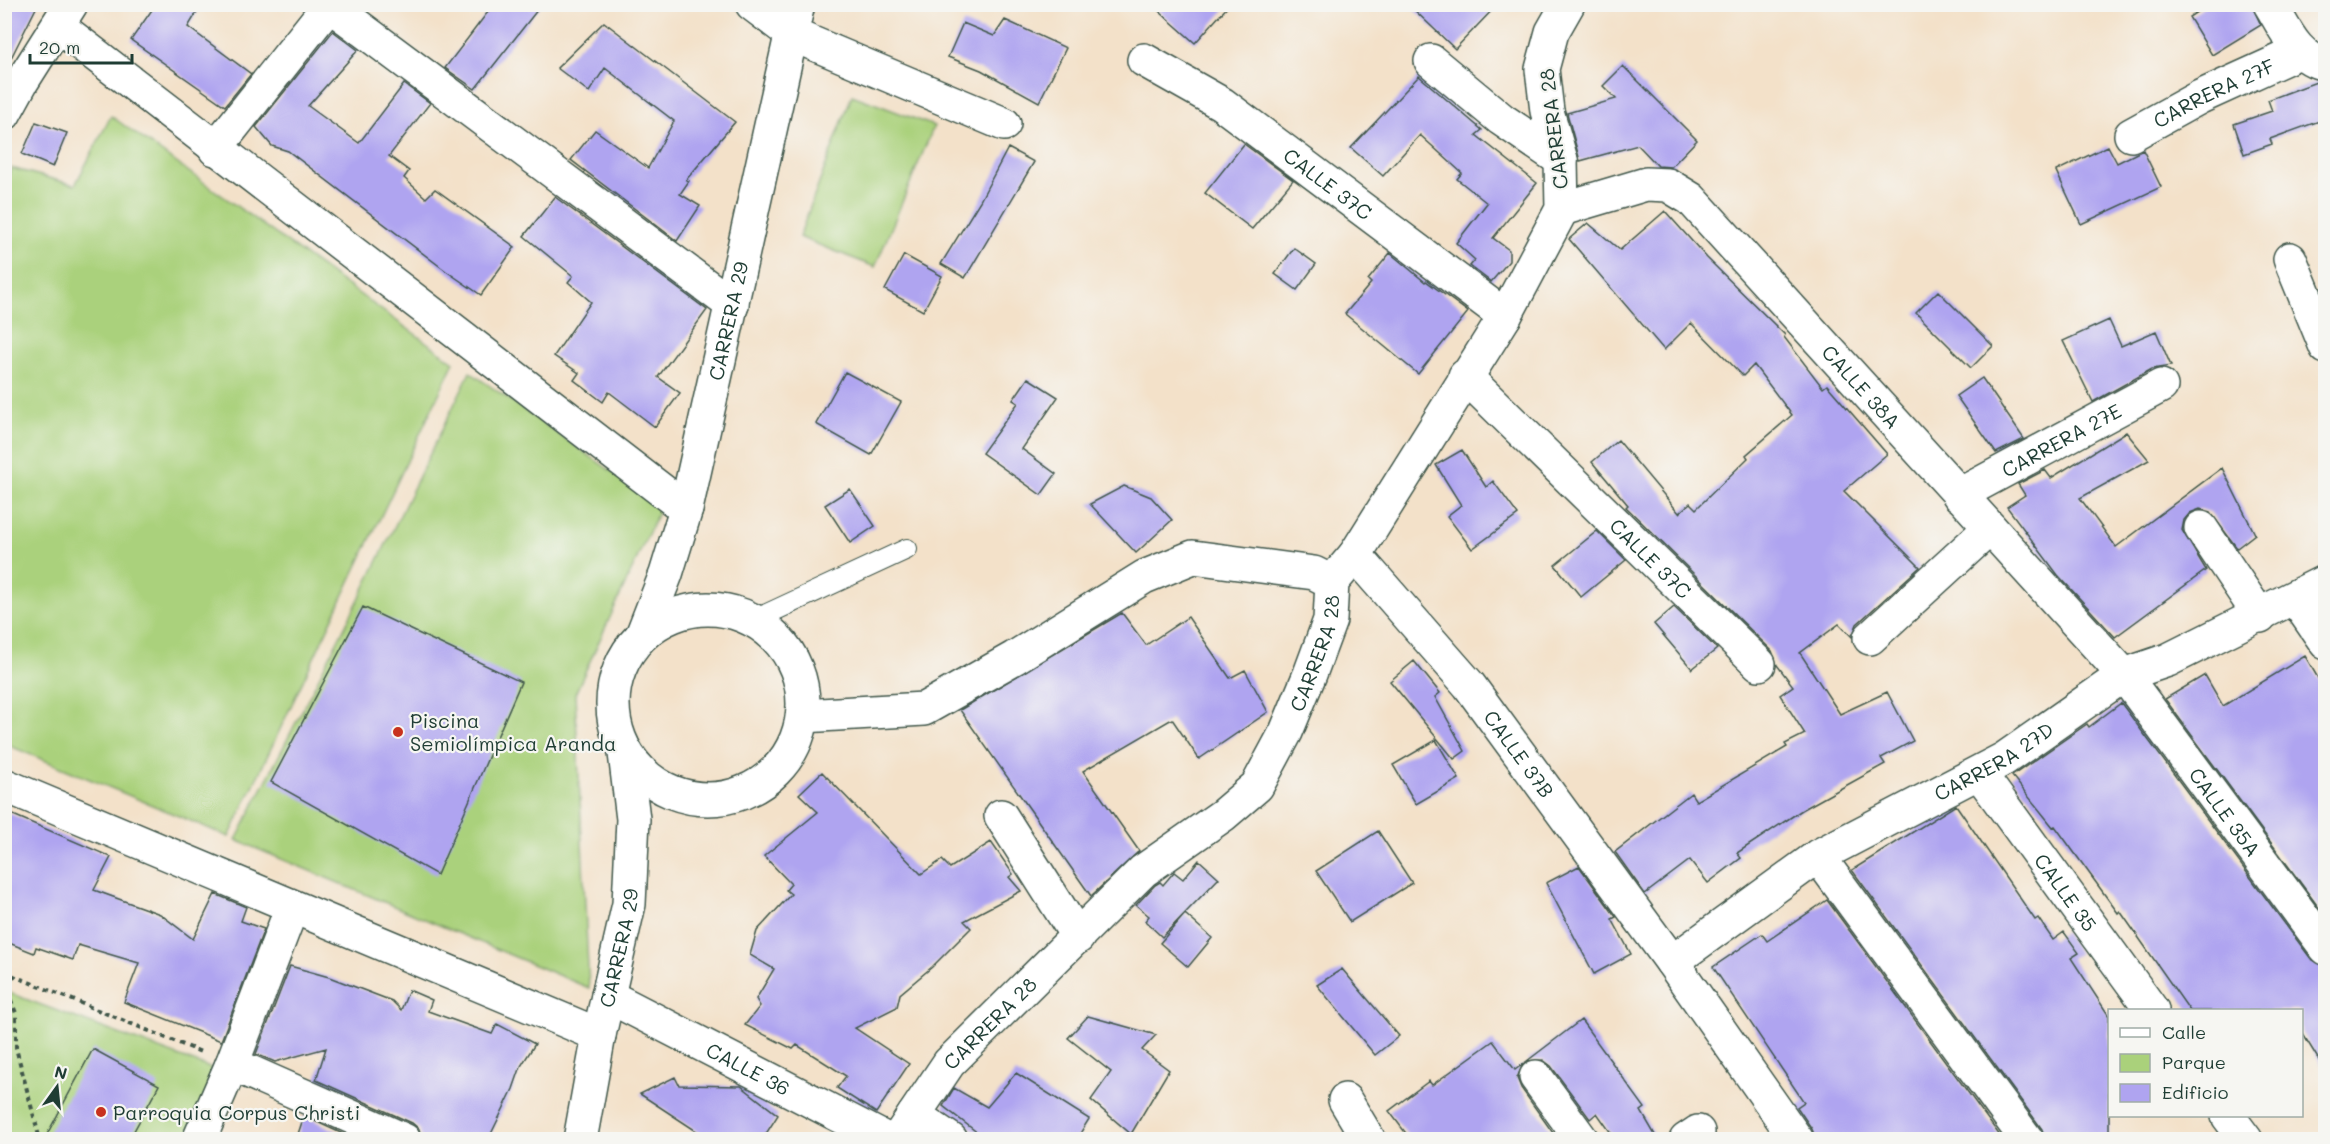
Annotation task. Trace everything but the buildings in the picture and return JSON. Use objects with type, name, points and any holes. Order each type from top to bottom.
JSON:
[{"type":"street","points":[[752,4],[1004,124]]},
{"type":"street","name":"CARRERA 29","points":[[643,633],[666,574],[686,509],[798,27],[812,4]]},
{"type":"street","name":"CARRERA 28","points":[[905,1127],[949,1063],[1143,871],[1223,815],[1257,786],[1286,732],[1311,674],[1330,620],[1332,582],[1355,555],[1465,376],[1505,316],[1562,209],[1561,160],[1547,111],[1542,69],[1552,32],[1568,4]]},
{"type":"street","points":[[2270,4],[2312,58]]},
{"type":"street","points":[[215,149],[329,5],[732,305]]},
{"type":"street","points":[[4,114],[65,15],[215,149],[686,509]]},
{"type":"street","name":"CARRERA 29","points":[[671,616],[700,513],[798,27]]},
{"type":"street","name":"CARRERA 27F","points":[[2130,135],[2200,97],[2312,58]]},
{"type":"street","name":"CALLE 37C","points":[[1144,60],[1222,104],[1505,316]]},
{"type":"street","points":[[1431,61],[1501,119],[1561,160]]},
{"type":"street","name":"CALLE 38A","points":[[1562,209],[1646,184],[1668,185],[1691,199],[2124,675]]},
{"type":"street","points":[[2290,259],[2325,347]]},
{"type":"street","name":"CALLE 37C","points":[[1465,376],[1759,664]]},
{"type":"street","name":"CARRERA 27E","points":[[1959,495],[2161,386]]},
{"type":"street","points":[[1870,639],[1990,528]]},
{"type":"street","points":[[2201,528],[2260,616]]},
{"type":"street","name":"CALLE 37B","points":[[1355,555],[1469,685],[1672,962],[1797,1140]]},
{"type":"street","points":[[803,716],[924,709],[1014,658],[1144,577],[1193,557],[1314,573],[1332,582]]},
{"type":"street","name":"CARRERA 27D","points":[[1672,962],[1818,856],[1980,774],[2124,675],[2168,660],[2260,616],[2325,581]]},
{"type":"street","points":[[2295,598],[2325,643]]},
{"type":"street","points":[[704,609],[737,613],[752,621],[766,628],[789,653],[802,683],[803,716],[794,748],[772,775],[744,793],[710,800],[677,795],[647,779],[626,753],[614,723],[613,690],[623,659],[643,633],[671,616],[704,609]]},
{"type":"street","name":"CALLE 35A","points":[[2124,675],[2325,948]]},
{"type":"street","name":"CARRERA 29","points":[[580,1140],[599,1035],[629,904],[633,819],[626,753]]},
{"type":"street","name":"CALLE 35","points":[[1980,774],[2151,1009]]},
{"type":"street","points":[[4,785],[599,1035]]},
{"type":"street","points":[[1001,816],[1078,937]]},
{"type":"street","points":[[1818,856],[2027,1140]]},
{"type":"street","points":[[199,1140],[232,1064],[292,907]]},
{"type":"street","name":"CALLE 36","points":[[608,996],[887,1140]]},
{"type":"street","points":[[232,1064],[404,1140]]},
{"type":"street","points":[[1536,1077],[1582,1140]]},
{"type":"street","points":[[1345,1100],[1369,1140]]},
{"type":"street","points":[[2229,1117],[2246,1140]]},
{"type":"street","points":[[905,1127],[951,1140]]},
{"type":"lane","points":[[752,621],[907,549]]},
{"type":"path","points":[[4,972],[232,1064]]},
{"type":"path","points":[[4,983],[16,1013],[16,1048],[39,1136]]},
{"type":"green space","points":[[852,95],[934,126],[875,267],[799,237]]},
{"type":"green space","points":[[111,116],[454,362],[229,837],[5,744],[5,183],[11,168],[75,185]]},
{"type":"green space","points":[[470,372],[661,506],[575,694],[589,988],[236,840],[363,591]]},
{"type":"green space","points":[[4,991],[218,1071],[186,1139],[5,1139]]},
{"type":"place","name":"Piscina Semiolímpica Aranda","points":[[398,732]]},
{"type":"place","name":"Parroquia Corpus Christi","points":[[101,1112]]}]
